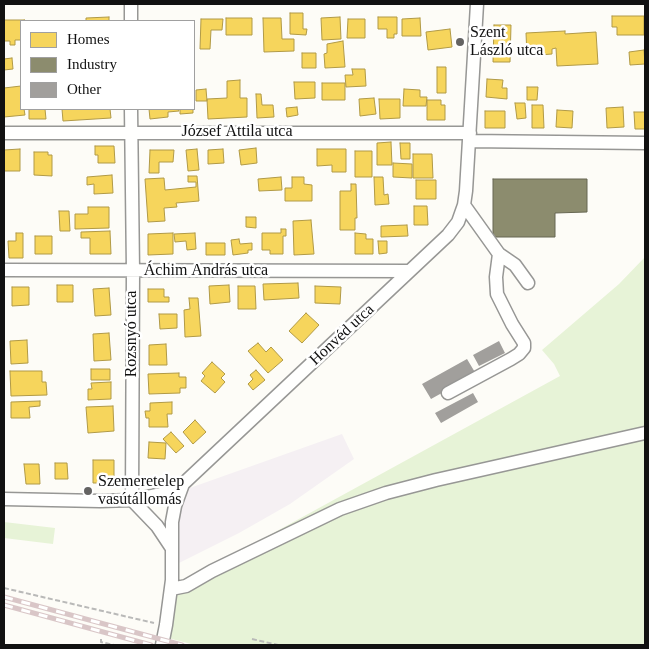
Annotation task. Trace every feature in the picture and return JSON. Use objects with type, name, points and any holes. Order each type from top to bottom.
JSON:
[{"type":"street","points":[[131,20],[132,4]]},
{"type":"street","name":"Honvéd utca","points":[[162,645],[171,591],[172,522],[175,506],[184,484],[448,235],[458,222],[464,205],[470,137],[477,4]]},
{"type":"street","name":"Rozsnyó utca","points":[[131,110],[133,271],[132,500]]},
{"type":"street","name":"József Attila utca","points":[[4,133],[131,132],[470,137],[645,143]]},
{"type":"street","points":[[464,205],[499,254],[515,265],[528,282]]},
{"type":"street","points":[[448,393],[511,359],[524,348],[524,343],[497,294],[496,277],[499,254]]},
{"type":"street","name":"Áchim András utca","points":[[4,270],[409,271]]},
{"type":"street","points":[[180,604],[171,591],[186,586],[340,509],[386,493],[436,480],[645,433]]},
{"type":"street","points":[[4,499],[132,500],[170,492],[184,484]]},
{"type":"street","points":[[132,500],[157,526],[171,547]]},
{"type":"path","points":[[4,588],[159,624]]},
{"type":"path","points":[[101,639],[101,642],[114,645]]},
{"type":"path","points":[[252,640],[278,645]]},
{"type":"shaded area","points":[[342,434],[354,459],[290,504],[239,533],[179,563],[179,509],[187,489]]},
{"type":"green space","points":[[645,257],[645,645],[195,645],[164,637],[171,589],[560,376],[554,364],[542,350],[619,284]]},
{"type":"green space","points":[[4,522],[55,528],[53,544],[4,538]]},
{"type":"building: Homes","points":[[290,13],[303,13],[303,29],[307,29],[306,35],[290,34]]},
{"type":"building: Homes","points":[[612,16],[644,16],[644,35],[617,35],[617,27],[612,27]]},
{"type":"building: Homes","points":[[109,17],[109,20],[86,20],[86,18]]},
{"type":"building: Homes","points":[[340,17],[341,39],[322,40],[321,18]]},
{"type":"building: Homes","points":[[378,17],[397,17],[397,34],[394,34],[394,38],[387,38],[387,29],[378,29]]},
{"type":"building: Homes","points":[[226,18],[252,18],[252,35],[226,35]]},
{"type":"building: Homes","points":[[263,18],[281,18],[282,39],[294,39],[294,51],[264,52]]},
{"type":"building: Homes","points":[[420,18],[421,36],[402,36],[402,19]]},
{"type":"building: Homes","points":[[201,19],[223,19],[222,30],[211,30],[210,49],[200,49]]},
{"type":"building: Homes","points":[[348,19],[365,19],[365,38],[347,38]]},
{"type":"building: Homes","points":[[4,20],[20,20],[20,40],[15,40],[15,45],[10,45],[10,41],[4,41]]},
{"type":"building: Homes","points":[[494,25],[511,25],[510,62],[493,62]]},
{"type":"building: Homes","points":[[450,29],[452,47],[428,50],[426,32]]},
{"type":"building: Homes","points":[[565,31],[565,34],[596,32],[598,64],[557,66],[556,48],[552,49],[552,54],[527,56],[526,33]]},
{"type":"building: Homes","points":[[343,41],[345,67],[325,68],[324,54],[327,53],[327,44]]},
{"type":"building: Homes","points":[[644,50],[645,64],[630,65],[629,52]]},
{"type":"building: Homes","points":[[302,53],[316,53],[316,68],[302,68]]},
{"type":"building: Homes","points":[[12,58],[13,69],[4,70],[4,59]]},
{"type":"building: Homes","points":[[437,67],[446,67],[446,93],[437,93]]},
{"type":"building: Homes","points":[[352,69],[365,69],[366,86],[346,87],[345,75],[353,75]]},
{"type":"building: Homes","points":[[487,79],[503,80],[502,88],[507,88],[507,99],[486,97]]},
{"type":"building: Homes","points":[[240,80],[240,98],[247,98],[247,117],[208,119],[207,99],[227,98],[227,81]]},
{"type":"building: Homes","points":[[294,82],[315,82],[315,98],[295,99]]},
{"type":"building: Homes","points":[[322,83],[345,83],[345,100],[322,100]]},
{"type":"building: Homes","points":[[20,86],[20,110],[24,110],[25,115],[4,117],[4,88]]},
{"type":"building: Homes","points":[[527,87],[538,87],[537,100],[527,100]]},
{"type":"building: Homes","points":[[206,89],[207,101],[196,101],[196,90]]},
{"type":"building: Homes","points":[[404,89],[420,90],[420,97],[427,97],[426,106],[403,106]]},
{"type":"building: Homes","points":[[256,94],[261,94],[262,105],[273,105],[274,117],[257,118]]},
{"type":"building: Homes","points":[[374,98],[376,114],[360,116],[359,99]]},
{"type":"building: Homes","points":[[379,99],[400,99],[400,118],[380,119]]},
{"type":"building: Homes","points":[[427,100],[441,100],[441,105],[445,105],[445,120],[427,120]]},
{"type":"building: Homes","points":[[515,103],[525,103],[526,118],[517,119]]},
{"type":"building: Homes","points":[[532,105],[543,105],[544,128],[532,128]]},
{"type":"building: Homes","points":[[297,107],[298,115],[287,117],[286,108]]},
{"type":"building: Homes","points":[[623,107],[624,127],[607,128],[606,108]]},
{"type":"building: Homes","points":[[29,110],[45,110],[46,119],[29,119]]},
{"type":"building: Homes","points":[[62,110],[110,110],[111,118],[63,121]]},
{"type":"building: Homes","points":[[149,110],[179,111],[168,112],[168,117],[150,119]]},
{"type":"building: Homes","points":[[180,110],[193,110],[193,113],[180,114]]},
{"type":"building: Homes","points":[[557,110],[573,111],[572,128],[556,127]]},
{"type":"building: Homes","points":[[485,111],[505,111],[505,128],[485,128]]},
{"type":"building: Homes","points":[[634,112],[645,112],[645,129],[635,129]]},
{"type":"building: Homes","points":[[391,142],[392,165],[377,165],[377,143]]},
{"type":"building: Homes","points":[[400,143],[410,143],[410,159],[401,159]]},
{"type":"building: Homes","points":[[95,146],[114,146],[115,163],[98,163],[98,155],[95,155]]},
{"type":"building: Homes","points":[[256,148],[257,163],[241,165],[239,150]]},
{"type":"building: Homes","points":[[20,149],[20,171],[4,171],[4,150]]},
{"type":"building: Homes","points":[[197,149],[199,170],[188,171],[186,150]]},
{"type":"building: Homes","points":[[223,149],[224,163],[208,164],[208,150]]},
{"type":"building: Homes","points":[[317,149],[346,149],[346,172],[332,172],[332,165],[317,166]]},
{"type":"building: Homes","points":[[150,150],[174,150],[173,162],[159,162],[159,173],[149,173]]},
{"type":"building: Homes","points":[[355,151],[372,151],[372,177],[355,177]]},
{"type":"building: Homes","points":[[34,152],[48,152],[48,155],[52,155],[52,176],[34,175]]},
{"type":"building: Homes","points":[[413,154],[432,154],[433,178],[413,178]]},
{"type":"building: Homes","points":[[393,163],[412,164],[412,178],[393,177]]},
{"type":"building: Homes","points":[[112,175],[113,193],[94,194],[94,184],[87,185],[87,177]]},
{"type":"building: Homes","points":[[188,176],[197,176],[199,201],[176,203],[177,207],[164,208],[165,221],[148,222],[145,179],[164,178],[165,190],[196,187],[196,182],[188,182]]},
{"type":"building: Homes","points":[[281,177],[282,190],[259,191],[258,179]]},
{"type":"building: Homes","points":[[292,177],[304,177],[304,184],[312,185],[312,201],[285,201],[285,188],[292,188]]},
{"type":"building: Homes","points":[[374,177],[383,177],[384,195],[388,194],[389,204],[375,205]]},
{"type":"building: Homes","points":[[416,180],[436,180],[436,199],[416,199]]},
{"type":"building: Homes","points":[[351,184],[356,184],[357,218],[355,218],[355,230],[340,230],[340,191],[351,191]]},
{"type":"building: Homes","points":[[414,206],[427,206],[428,225],[414,225]]},
{"type":"building: Homes","points":[[88,207],[109,207],[109,228],[75,229],[75,214],[88,214]]},
{"type":"building: Homes","points":[[59,211],[69,211],[70,231],[60,231]]},
{"type":"building: Homes","points":[[246,217],[256,217],[256,228],[246,227]]},
{"type":"building: Homes","points":[[311,220],[314,254],[294,255],[293,221]]},
{"type":"building: Homes","points":[[407,225],[408,236],[381,237],[381,226]]},
{"type":"building: Homes","points":[[281,229],[286,229],[286,236],[283,236],[283,254],[270,254],[270,250],[262,250],[262,233],[281,233]]},
{"type":"building: Homes","points":[[110,231],[111,254],[90,254],[90,238],[81,238],[81,232]]},
{"type":"building: Homes","points":[[16,233],[23,233],[23,258],[9,258],[8,241],[16,241]]},
{"type":"building: Homes","points":[[173,233],[173,254],[148,255],[148,234]]},
{"type":"building: Homes","points":[[195,233],[196,249],[187,250],[186,241],[175,242],[174,234]]},
{"type":"building: Homes","points":[[355,233],[366,234],[366,239],[373,239],[373,254],[355,254]]},
{"type":"building: Homes","points":[[35,236],[52,236],[52,254],[35,254]]},
{"type":"building: Homes","points":[[239,239],[240,244],[252,243],[252,250],[248,250],[248,253],[233,255],[231,240]]},
{"type":"building: Homes","points":[[378,241],[387,241],[387,253],[379,254]]},
{"type":"building: Homes","points":[[206,243],[225,243],[225,255],[206,255]]},
{"type":"building: Homes","points":[[298,283],[299,298],[264,300],[263,284]]},
{"type":"building: Homes","points":[[57,285],[73,285],[73,302],[57,302]]},
{"type":"building: Homes","points":[[229,285],[230,302],[210,304],[209,286]]},
{"type":"building: Homes","points":[[238,286],[255,286],[256,309],[238,309]]},
{"type":"building: Homes","points":[[315,286],[341,287],[340,304],[315,303]]},
{"type":"building: Homes","points":[[12,287],[29,287],[29,305],[12,306]]},
{"type":"building: Homes","points":[[109,288],[111,315],[95,316],[93,289]]},
{"type":"building: Homes","points":[[148,289],[164,289],[164,297],[169,297],[169,302],[148,302]]},
{"type":"building: Homes","points":[[189,298],[198,298],[201,336],[185,337],[184,310],[190,309]]},
{"type":"building: Homes","points":[[306,313],[319,325],[302,343],[289,331]]},
{"type":"building: Homes","points":[[159,314],[177,314],[177,328],[160,329]]},
{"type":"building: Homes","points":[[109,333],[111,360],[94,361],[93,334]]},
{"type":"building: Homes","points":[[27,340],[28,363],[11,364],[10,341]]},
{"type":"building: Homes","points":[[258,343],[266,352],[271,347],[283,360],[268,373],[248,351]]},
{"type":"building: Homes","points":[[166,344],[167,365],[149,365],[149,345]]},
{"type":"building: Homes","points":[[212,362],[225,374],[221,378],[225,382],[215,393],[201,381],[205,376],[202,373]]},
{"type":"building: Homes","points":[[91,369],[110,369],[110,380],[91,380]]},
{"type":"building: Homes","points":[[256,370],[265,380],[253,390],[248,384],[253,379],[250,375]]},
{"type":"building: Homes","points":[[10,371],[42,371],[42,382],[46,382],[47,395],[11,396]]},
{"type":"building: Homes","points":[[179,373],[179,377],[186,377],[186,388],[180,388],[180,393],[149,394],[148,374]]},
{"type":"building: Homes","points":[[111,382],[111,399],[88,400],[88,389],[92,389],[91,383]]},
{"type":"building: Homes","points":[[40,401],[40,406],[29,407],[30,418],[11,418],[11,402]]},
{"type":"building: Homes","points":[[172,402],[172,414],[167,414],[168,427],[149,427],[149,418],[146,418],[145,411],[150,411],[150,403]]},
{"type":"building: Homes","points":[[113,406],[114,431],[88,433],[86,407]]},
{"type":"building: Homes","points":[[195,420],[206,432],[193,444],[183,432]]},
{"type":"building: Homes","points":[[171,432],[184,446],[176,453],[163,439]]},
{"type":"building: Homes","points":[[149,442],[166,443],[165,459],[148,458]]},
{"type":"building: Homes","points":[[93,460],[114,460],[114,483],[93,483]]},
{"type":"building: Homes","points":[[55,463],[67,463],[68,479],[55,479]]},
{"type":"building: Homes","points":[[24,464],[39,464],[40,484],[26,484]]},
{"type":"building: Industry","points":[[493,179],[587,179],[587,212],[555,213],[555,237],[493,237]]},
{"type":"building: Other","points":[[499,341],[505,353],[479,366],[473,355]]},
{"type":"building: Other","points":[[467,359],[476,374],[431,399],[422,384]]},
{"type":"building: Other","points":[[473,393],[478,402],[441,423],[435,413]]},
{"type":"railway","points":[[4,597],[182,645]]},
{"type":"railway","points":[[4,605],[151,645]]},
{"type":"place","name":"Szent László utca","points":[[460,42]]},
{"type":"place","name":"Szemeretelep vasútállomás","points":[[88,491]]}]
